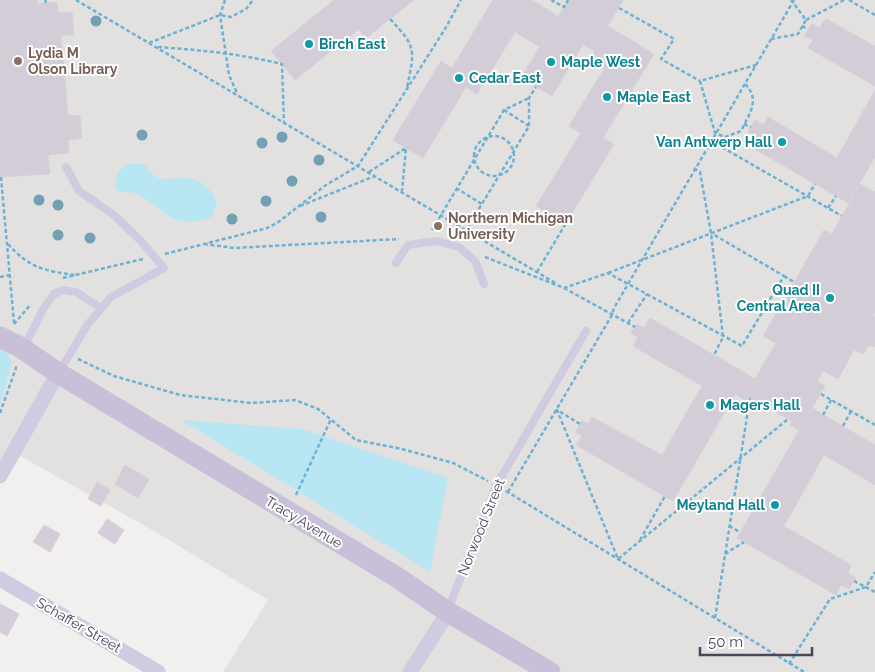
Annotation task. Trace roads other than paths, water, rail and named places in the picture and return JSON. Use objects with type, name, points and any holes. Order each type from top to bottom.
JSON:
[{"type":"street","name":"Tracy Avenue","points":[[11,335],[58,373],[395,576],[448,612],[550,672]]},
{"type":"street","points":[[0,476],[58,373]]},
{"type":"street","name":"Schaffer Street","points":[[0,579],[158,672]]},
{"type":"street","name":"Norwood Street","points":[[410,672],[448,612]]},
{"type":"lane","points":[[58,373],[88,324],[111,297],[164,268],[140,240],[114,215],[79,191],[66,167]]},
{"type":"lane","points":[[396,263],[408,245],[436,241],[459,247],[475,261],[484,284]]},
{"type":"lane","points":[[11,335],[43,309],[54,294],[63,290],[76,292],[102,308]]},
{"type":"lane","name":"Norwood Street","points":[[448,612],[496,486],[586,331]]},
{"type":"place","name":"Birch East","points":[[309,44]]},
{"type":"place","name":"Lydia M Olson Library","points":[[18,61]]},
{"type":"place","name":"Maple West","points":[[551,62]]},
{"type":"place","name":"Cedar East","points":[[459,78]]},
{"type":"place","name":"Maple East","points":[[607,97]]},
{"type":"place","name":"Van Antwerp Hall","points":[[782,142]]},
{"type":"place","name":"Northern Michigan University","points":[[438,226]]},
{"type":"place","name":"Quad II Central Area","points":[[830,298]]},
{"type":"place","name":"Magers Hall","points":[[710,405]]},
{"type":"place","name":"Meyland Hall","points":[[775,505]]}]
